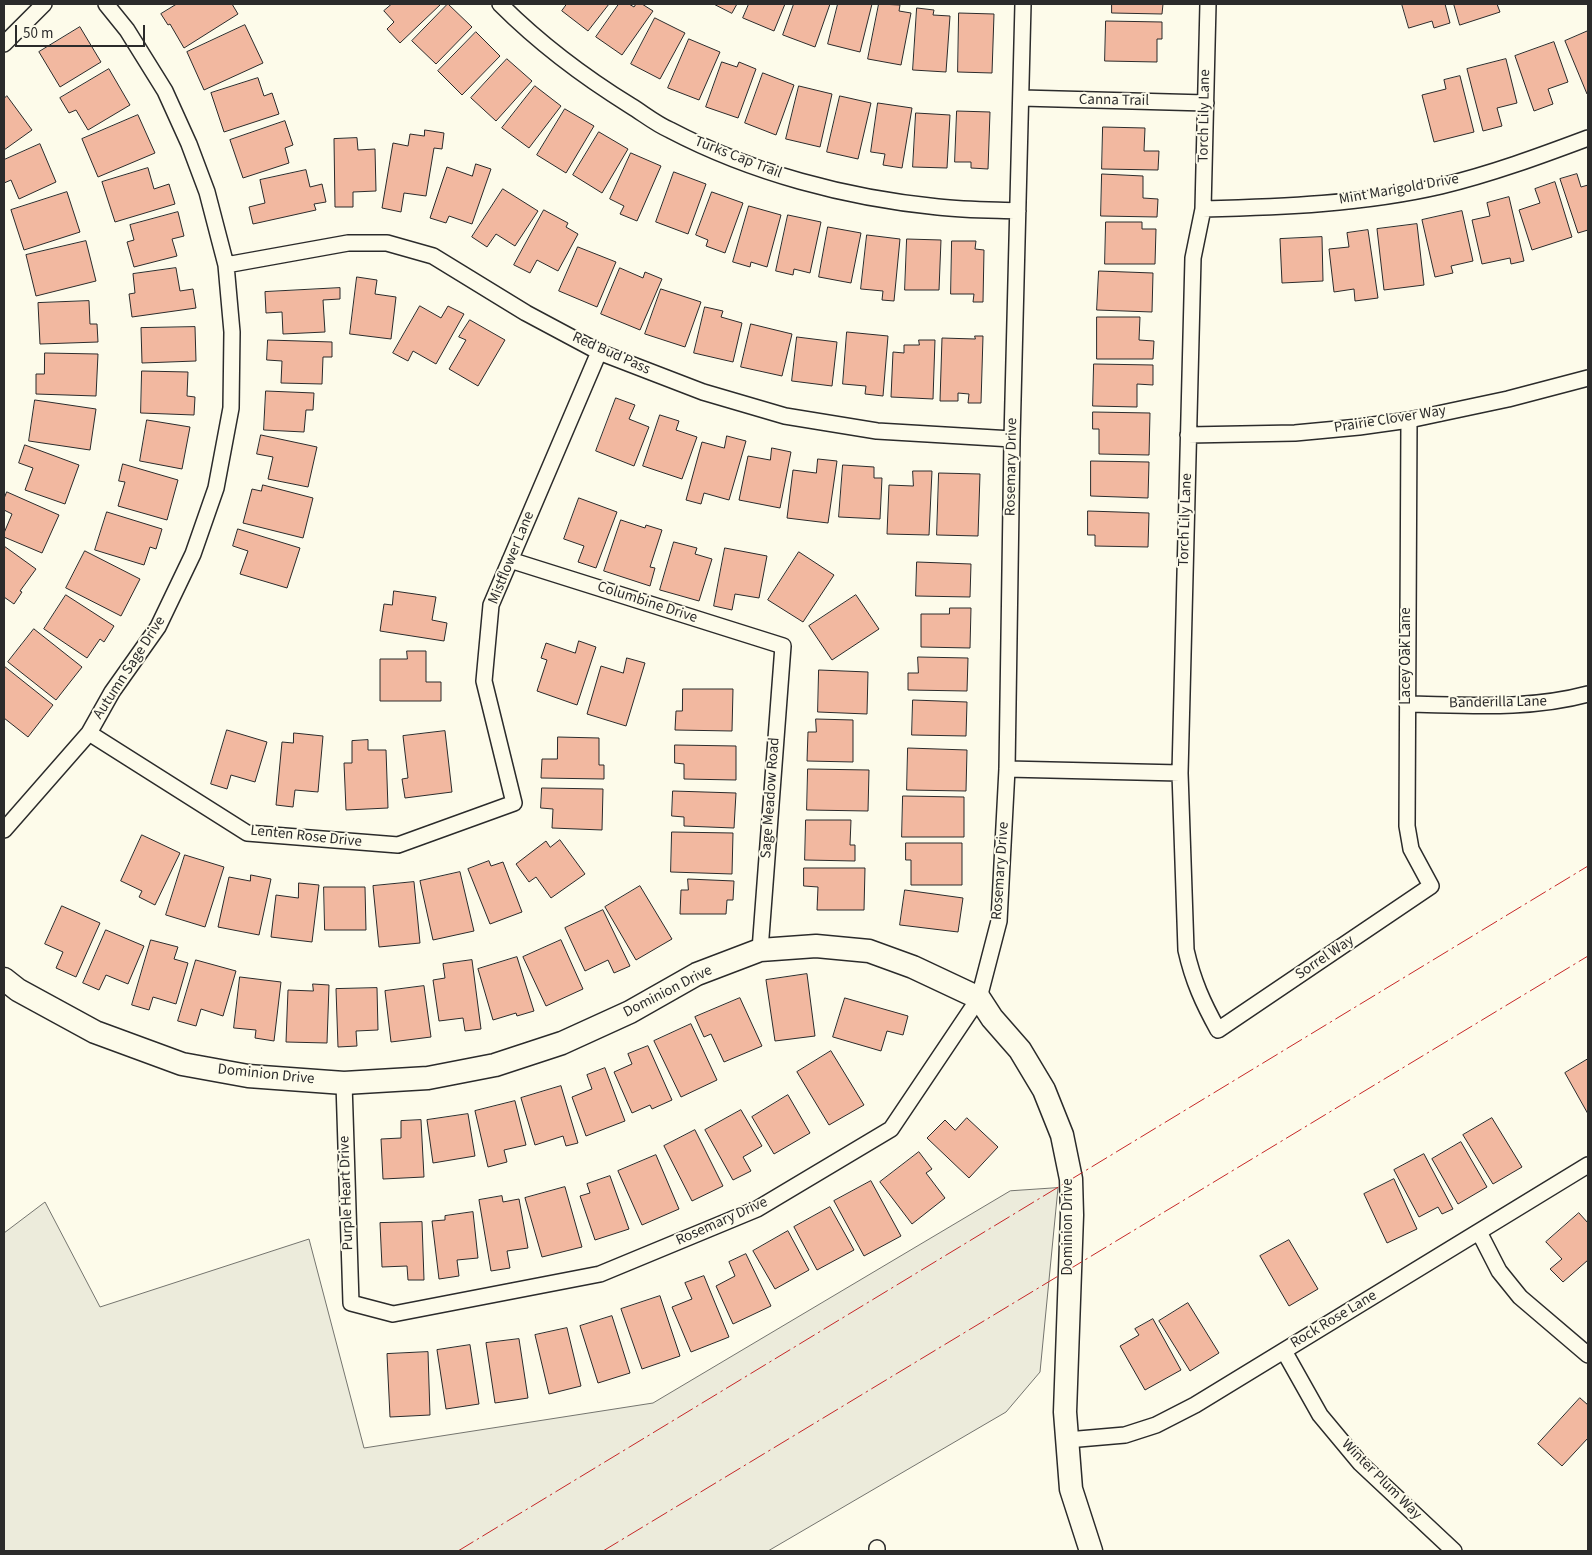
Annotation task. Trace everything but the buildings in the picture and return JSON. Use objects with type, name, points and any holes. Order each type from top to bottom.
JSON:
[{"type":"street","points":[[4,44],[44,4]]},
{"type":"street","name":"Autumn Sage Drive","points":[[4,830],[89,733],[112,692],[158,627],[193,554],[216,488],[232,408],[232,332],[226,265],[207,192],[189,144],[169,100],[127,30],[106,4]]},
{"type":"street","name":"Turks Cap Trail","points":[[500,4],[553,52],[606,90],[669,130],[731,158],[797,180],[868,198],[939,208],[1018,211]]},
{"type":"street","name":"Rosemary Drive","points":[[350,1303],[394,1314],[600,1274],[757,1208],[891,1129],[979,998],[999,920],[1007,770],[1012,439],[1024,4]]},
{"type":"street","name":"Torch Lily Lane","points":[[1208,4],[1203,209],[1194,258],[1180,773],[1186,950],[1192,976],[1202,1002],[1218,1030]]},
{"type":"street","name":"Canna Trail","points":[[1022,98],[1206,103]]},
{"type":"street","name":"Mint Marigold Drive","points":[[1203,209],[1284,207],[1369,198],[1440,186],[1530,160],[1588,138]]},
{"type":"street","name":"Red Bud Pass","points":[[226,265],[348,243],[387,244],[432,256],[526,313],[599,352],[703,392],[785,416],[877,431],[1012,439]]},
{"type":"street","name":"Mistflower Lane","points":[[514,803],[484,681],[491,605],[599,352]]},
{"type":"street","name":"Prairie Clover Way","points":[[1188,434],[1295,432],[1359,427],[1409,420],[1508,399],[1588,378]]},
{"type":"street","name":"Lacey Oak Lane","points":[[1409,420],[1407,826],[1412,849],[1431,886]]},
{"type":"street","name":"Columbine Drive","points":[[510,560],[783,646]]},
{"type":"street","name":"Sage Meadow Road","points":[[760,950],[783,646]]},
{"type":"street","name":"Banderilla Lane","points":[[1407,704],[1526,705],[1562,701],[1588,694]]},
{"type":"street","name":"Lenten Rose Drive","points":[[89,733],[247,833],[398,845],[514,803]]},
{"type":"street","points":[[1007,770],[1180,773]]},
{"type":"street","name":"Sorrel Way","points":[[1218,1030],[1431,886]]},
{"type":"street","name":"Dominion Drive","points":[[4,979],[18,990],[95,1032],[182,1064],[248,1076],[344,1083],[428,1078],[495,1065],[562,1043],[630,1012],[697,974],[760,950],[816,946],[869,951],[913,967],[979,998],[992,1018],[1020,1050],[1044,1090],[1062,1136],[1070,1179],[1072,1215],[1066,1412],[1067,1440],[1071,1489],[1091,1551]]},
{"type":"street","name":"Purple Heart Drive","points":[[344,1083],[350,1303]]},
{"type":"street","name":"Rock Rose Lane","points":[[1067,1440],[1125,1435],[1156,1425],[1195,1405],[1588,1165]]},
{"type":"street","points":[[1479,1232],[1499,1271],[1520,1297],[1588,1355]]},
{"type":"street","name":"Winter Plum Way","points":[[1284,1351],[1320,1415],[1360,1464],[1454,1551]]},
{"type":"shaded area","points":[[1058,1188],[1040,1372],[1006,1412],[768,1551],[4,1551],[4,1233],[45,1202],[100,1307],[309,1239],[364,1448],[653,1403],[1010,1191]]},
{"type":"power","points":[[458,1551],[1588,866]]},
{"type":"power","points":[[603,1551],[1588,956]]}]
